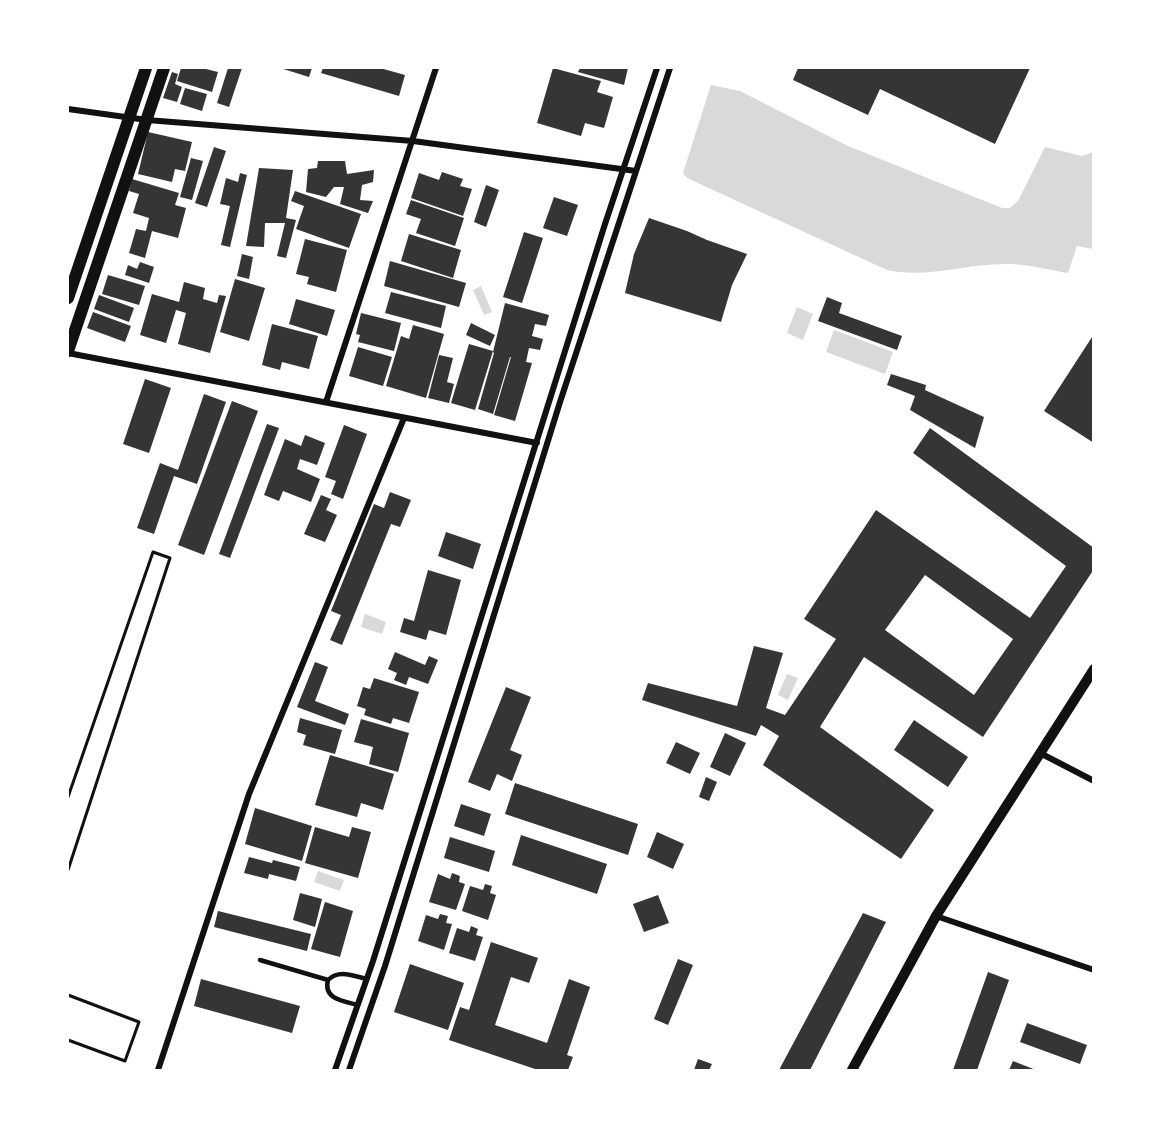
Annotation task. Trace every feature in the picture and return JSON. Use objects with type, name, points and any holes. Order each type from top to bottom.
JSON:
[{"type":"main road","points":[[68,298],[146,68]]},
{"type":"main road","points":[[68,352],[164,68]]},
{"type":"street","points":[[326,402],[436,68]]},
{"type":"street","points":[[335,1071],[367,979],[657,68]]},
{"type":"street","points":[[350,1071],[560,402],[670,68]]},
{"type":"street","points":[[68,109],[147,120],[413,141],[636,171]]},
{"type":"street","points":[[68,352],[537,443]]},
{"type":"street","points":[[158,1071],[249,794],[404,417]]},
{"type":"street","points":[[852,1071],[936,916],[1094,669]]},
{"type":"street","points":[[1040,753],[1094,781]]},
{"type":"street","points":[[936,916],[1094,970]]},
{"type":"lane","points":[[260,960],[328,980]]},
{"type":"lane","points":[[358,1005],[334,998],[329,994],[326,988],[328,980],[334,974],[342,973],[367,979]]},
{"type":"path","points":[[68,797],[153,552],[170,558],[68,870]]},
{"type":"path","points":[[68,995],[139,1022],[125,1061],[68,1040]]},
{"type":"shaded area","points":[[711,85],[740,91],[848,146],[1002,208],[1010,208],[1018,201],[1045,147],[1082,156],[1093,152],[1093,249],[1077,246],[1068,273],[1008,264],[917,273],[887,270],[687,178],[683,173]]},
{"type":"shaded area","points":[[481,286],[492,312],[484,315],[473,290]]},
{"type":"shaded area","points":[[797,307],[813,314],[803,340],[787,333]]},
{"type":"shaded area","points":[[834,330],[893,352],[885,374],[826,352]]},
{"type":"shaded area","points":[[365,614],[386,622],[382,634],[361,627]]},
{"type":"shaded area","points":[[787,674],[798,678],[788,700],[778,695]]},
{"type":"shaded area","points":[[318,871],[344,880],[340,891],[314,882]]},
{"type":"building","points":[[181,68],[202,68],[218,72],[212,92],[177,81]]},
{"type":"building","points":[[228,68],[242,68],[229,107],[217,103]]},
{"type":"building","points":[[280,68],[312,68],[309,77]]},
{"type":"building","points":[[323,68],[380,68],[405,75],[399,96],[321,73]]},
{"type":"building","points":[[553,68],[601,81],[597,92],[613,97],[604,128],[585,123],[581,136],[537,123]]},
{"type":"building","points":[[580,68],[628,68],[624,85],[578,72]]},
{"type":"building","points":[[798,68],[1030,68],[995,144],[880,89],[868,115],[793,80]]},
{"type":"building","points":[[172,72],[178,74],[175,84],[182,87],[177,102],[163,98]]},
{"type":"building","points":[[185,88],[207,94],[202,111],[180,104]]},
{"type":"building","points":[[148,132],[192,142],[185,171],[175,169],[172,182],[138,174]]},
{"type":"building","points":[[214,147],[226,151],[207,207],[195,203]]},
{"type":"building","points":[[191,158],[203,161],[192,200],[180,197]]},
{"type":"building","points":[[318,161],[345,161],[347,174],[374,170],[373,182],[362,185],[360,200],[373,201],[368,213],[340,204],[344,187],[334,187],[326,197],[306,192],[308,169],[317,168]]},
{"type":"building","points":[[259,168],[293,170],[286,218],[296,220],[286,258],[277,256],[285,223],[265,223],[264,247],[246,246]]},
{"type":"building","points":[[442,172],[463,179],[460,186],[472,189],[463,216],[411,198],[419,173],[439,180]]},
{"type":"building","points":[[240,173],[247,175],[230,247],[221,245],[230,206],[220,204],[226,178],[238,182]]},
{"type":"building","points":[[132,179],[179,193],[175,205],[186,208],[178,238],[152,231],[145,258],[129,253],[136,229],[146,231],[149,218],[133,213],[139,194],[129,191]]},
{"type":"building","points":[[486,185],[499,190],[486,227],[474,222]]},
{"type":"building","points":[[295,191],[361,214],[349,248],[296,229],[304,206],[291,201]]},
{"type":"building","points":[[554,197],[578,205],[567,236],[543,228]]},
{"type":"building","points":[[411,200],[464,218],[455,246],[416,233],[421,219],[406,214]]},
{"type":"building","points":[[649,218],[747,254],[732,285],[721,322],[625,293],[634,254]]},
{"type":"building","points":[[524,232],[543,238],[522,303],[503,297]]},
{"type":"building","points":[[409,234],[461,250],[453,278],[401,261]]},
{"type":"building","points":[[305,239],[347,250],[336,292],[307,284],[309,277],[296,274]]},
{"type":"building","points":[[242,254],[253,257],[249,279],[237,276]]},
{"type":"building","points":[[390,261],[466,283],[459,307],[384,286]]},
{"type":"building","points":[[140,262],[154,267],[149,283],[125,275],[128,265],[137,269]]},
{"type":"building","points":[[108,275],[145,286],[139,305],[102,294]]},
{"type":"building","points":[[235,279],[265,288],[249,341],[220,332]]},
{"type":"building","points":[[184,282],[205,288],[203,299],[217,303],[219,295],[226,296],[210,353],[178,344],[186,313],[176,310],[166,343],[140,335],[152,294],[179,302]]},
{"type":"building","points":[[391,292],[446,306],[441,328],[385,313]]},
{"type":"building","points":[[99,295],[134,308],[129,322],[94,309]]},
{"type":"building","points":[[827,297],[842,303],[839,313],[902,336],[897,350],[818,321]]},
{"type":"building","points":[[296,299],[335,310],[327,336],[289,324]]},
{"type":"building","points":[[505,303],[549,315],[546,326],[535,324],[532,336],[543,339],[540,350],[529,348],[526,362],[532,363],[515,421],[494,415],[511,357],[493,414],[478,409]]},
{"type":"building","points":[[93,312],[131,326],[125,342],[87,328]]},
{"type":"building","points":[[361,313],[401,323],[394,351],[358,342],[360,335],[356,334]]},
{"type":"building","points":[[471,323],[495,335],[490,346],[466,335]]},
{"type":"building","points":[[272,324],[318,336],[309,369],[282,362],[280,370],[262,365]]},
{"type":"building","points":[[413,325],[444,334],[426,398],[386,386],[401,336],[409,339]]},
{"type":"building","points":[[1094,334],[1094,443],[1044,411]]},
{"type":"building","points":[[469,344],[493,351],[475,410],[451,403]]},
{"type":"building","points":[[358,347],[392,357],[383,386],[349,376]]},
{"type":"building","points":[[439,355],[453,358],[447,382],[454,384],[449,403],[428,398]]},
{"type":"building","points":[[891,374],[926,385],[925,390],[984,417],[975,448],[910,410],[915,396],[887,385]]},
{"type":"building","points":[[145,379],[171,388],[149,453],[123,444]]},
{"type":"building","points":[[204,394],[226,402],[197,484],[174,476],[154,534],[137,528],[160,463],[178,470]]},
{"type":"building","points":[[232,401],[258,411],[204,555],[178,545]]},
{"type":"building","points":[[267,424],[279,428],[230,558],[219,554]]},
{"type":"building","points":[[344,425],[367,434],[343,499],[331,494],[336,481],[325,477]]},
{"type":"building","points":[[930,428],[1094,548],[1094,569],[983,737],[864,657],[820,727],[934,810],[901,859],[763,765],[779,736],[761,725],[756,736],[642,700],[648,683],[737,706],[754,646],[783,653],[766,708],[785,715],[836,639],[804,619],[876,510],[1030,618],[1066,566],[913,453]],"holes":[[[925,575],[1013,639],[974,695],[885,630]]]},
{"type":"building","points":[[305,435],[325,443],[317,465],[300,459],[297,469],[320,479],[311,502],[283,491],[279,501],[264,495],[285,439],[301,446]]},
{"type":"building","points":[[390,492],[411,500],[400,527],[391,524],[342,645],[330,640],[341,615],[331,611],[374,504],[384,508]]},
{"type":"building","points":[[321,495],[331,499],[326,510],[337,515],[325,542],[304,534]]},
{"type":"building","points":[[446,532],[481,544],[473,569],[438,556]]},
{"type":"building","points":[[428,570],[461,580],[446,635],[429,630],[426,640],[400,632],[404,618],[414,621]]},
{"type":"building","points":[[395,652],[425,665],[429,656],[438,660],[428,684],[409,677],[406,685],[394,680],[397,673],[388,669]]},
{"type":"building","points":[[315,662],[328,667],[315,701],[349,714],[345,725],[297,707]]},
{"type":"building","points":[[374,678],[419,692],[409,723],[393,718],[391,724],[364,715],[366,709],[357,706],[363,687],[370,689]]},
{"type":"building","points":[[506,687],[531,697],[510,750],[522,755],[512,781],[497,774],[490,791],[468,782]]},
{"type":"building","points":[[300,718],[342,730],[335,754],[303,745],[306,735],[297,732]]},
{"type":"building","points":[[361,719],[409,733],[398,772],[369,764],[373,747],[354,742]]},
{"type":"building","points":[[914,720],[968,757],[948,787],[894,750]]},
{"type":"building","points":[[725,733],[746,743],[730,776],[710,767]]},
{"type":"building","points":[[676,742],[700,753],[690,774],[666,763]]},
{"type":"building","points":[[330,755],[394,774],[383,810],[361,803],[357,817],[315,805]]},
{"type":"building","points":[[706,777],[717,782],[709,801],[699,797]]},
{"type":"building","points":[[515,783],[638,824],[628,855],[505,814]]},
{"type":"building","points":[[461,804],[491,814],[484,836],[454,826]]},
{"type":"building","points":[[255,808],[312,826],[302,861],[245,844]]},
{"type":"building","points":[[315,827],[349,837],[352,827],[371,832],[358,878],[305,863]]},
{"type":"building","points":[[657,832],[684,844],[673,869],[647,857]]},
{"type":"building","points":[[521,835],[607,864],[597,894],[512,865]]},
{"type":"building","points":[[450,837],[495,851],[489,872],[444,858]]},
{"type":"building","points":[[249,857],[300,867],[296,881],[269,874],[268,879],[244,873]]},
{"type":"building","points":[[452,873],[460,876],[459,882],[465,884],[456,910],[429,902],[438,874],[450,879]]},
{"type":"building","points":[[485,884],[492,886],[490,893],[496,895],[488,920],[462,911],[470,886],[483,890]]},
{"type":"building","points":[[300,893],[322,899],[315,927],[293,920]]},
{"type":"building","points":[[658,895],[669,923],[644,932],[633,904]]},
{"type":"building","points":[[325,902],[353,911],[340,957],[311,949]]},
{"type":"building","points":[[218,911],[311,934],[307,951],[214,927]]},
{"type":"building","points":[[863,913],[886,922],[810,1070],[779,1070]]},
{"type":"building","points":[[440,914],[448,916],[446,923],[452,924],[444,950],[418,941],[426,915],[438,919]]},
{"type":"building","points":[[471,926],[478,929],[476,935],[483,937],[475,961],[449,953],[457,928],[469,932]]},
{"type":"building","points":[[491,942],[538,958],[529,983],[511,977],[495,1025],[547,1043],[569,979],[590,987],[567,1055],[573,1057],[568,1070],[538,1070],[449,1040],[460,1007],[469,1010]]},
{"type":"building","points":[[678,959],[693,965],[668,1025],[654,1019]]},
{"type":"building","points":[[410,964],[464,983],[448,1030],[394,1012]]},
{"type":"building","points":[[988,972],[1009,980],[977,1070],[953,1070]]},
{"type":"building","points":[[201,979],[300,1006],[292,1033],[194,1006]]},
{"type":"building","points":[[1027,1023],[1087,1045],[1080,1064],[1020,1042]]},
{"type":"building","points":[[698,1059],[712,1064],[709,1070],[694,1070]]},
{"type":"building","points":[[1013,1061],[1036,1070],[1009,1070]]}]
